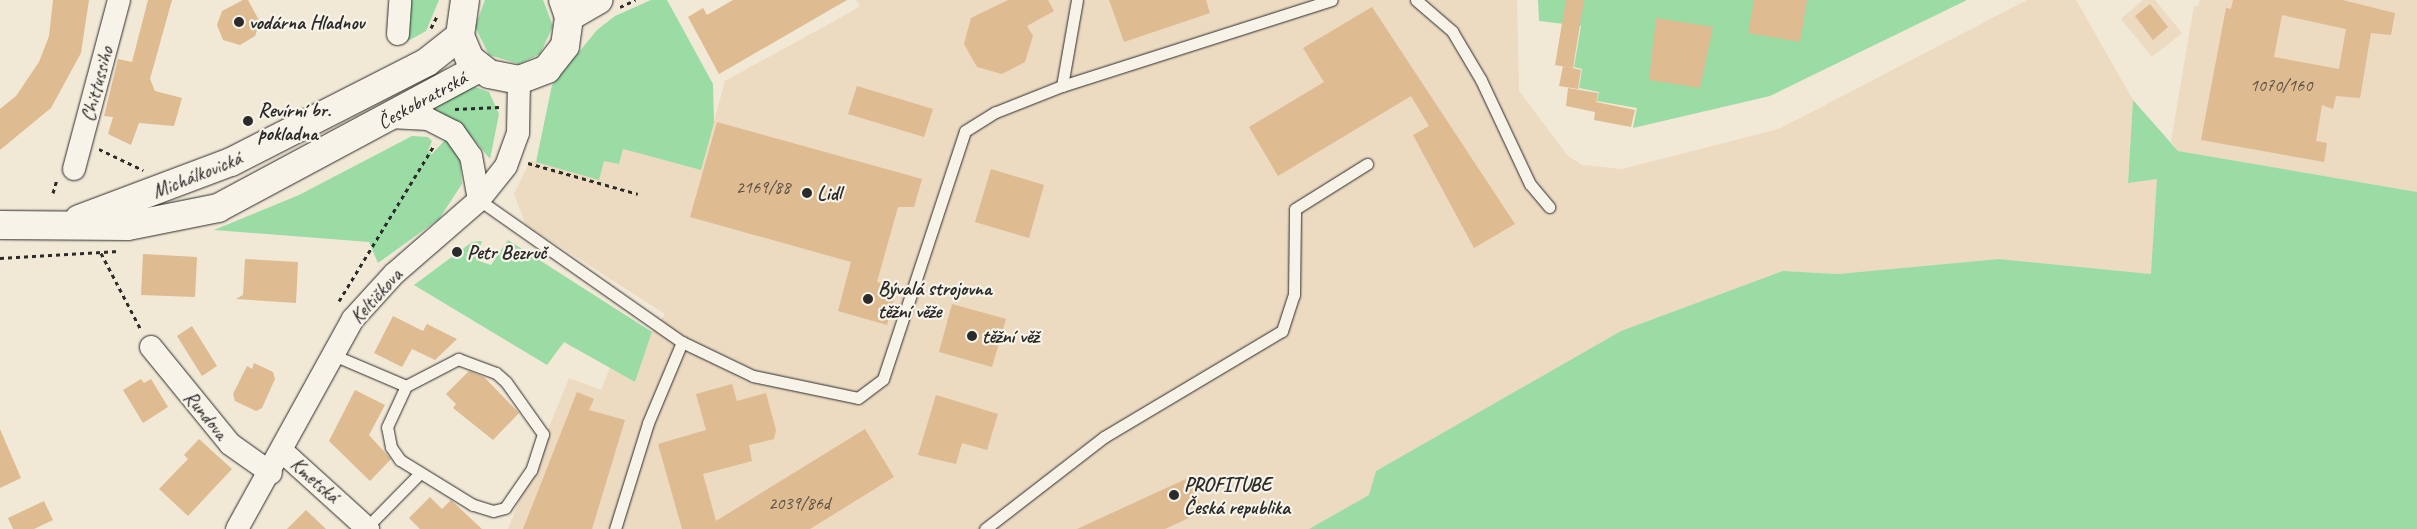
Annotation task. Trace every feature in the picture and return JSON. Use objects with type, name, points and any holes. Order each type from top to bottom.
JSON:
[{"type":"street","name":"Chittussiho","points":[[74,169],[119,0]]},
{"type":"street","points":[[466,0],[460,36],[479,68],[499,78],[519,80],[547,69],[558,59],[569,32],[566,9],[598,0]]},
{"type":"street","points":[[394,1],[398,34]]},
{"type":"street","name":"Michálkovická","points":[[58,224],[232,162],[427,62],[460,36]]},
{"type":"street","name":"Českobratrská","points":[[364,132],[479,68]]},
{"type":"street","name":"Keltičkova","points":[[237,529],[272,473],[331,354],[380,288],[479,200],[512,153],[519,125],[519,80]]},
{"type":"street","points":[[390,118],[428,119],[450,117],[471,156],[479,200]]},
{"type":"street","name":"Michálkovická","points":[[0,225],[128,226],[198,214],[233,201],[364,132]]},
{"type":"street","name":"Rundova","points":[[151,347],[230,444],[272,473]]},
{"type":"street","name":"Kmetská","points":[[283,452],[367,528]]},
{"type":"lane","points":[[1062,86],[1077,0]]},
{"type":"lane","points":[[479,200],[682,342],[753,376],[817,393],[858,398],[873,391],[883,379],[965,131],[996,112],[1062,86],[1332,0]]},
{"type":"lane","points":[[1416,0],[1452,31],[1481,80],[1530,184],[1549,207]]},
{"type":"lane","points":[[985,529],[1111,433],[1282,331],[1294,296],[1295,209],[1367,164]]},
{"type":"lane","points":[[615,529],[648,423],[682,342]]},
{"type":"lane","points":[[331,354],[406,386]]},
{"type":"lane","points":[[467,360],[506,382],[543,434],[528,477],[500,510],[473,505],[400,460],[388,438],[390,418],[406,386],[452,361],[467,360]]},
{"type":"lane","points":[[367,528],[420,473]]},
{"type":"path","points":[[335,308],[450,117]]},
{"type":"path","points":[[82,140],[146,171]]},
{"type":"path","points":[[528,163],[638,194]]},
{"type":"path","points":[[101,253],[151,347]]},
{"type":"shaded area","points":[[856,0],[1517,0],[1519,91],[1568,156],[1582,165],[1622,169],[1779,129],[2027,0],[2076,0],[2133,100],[2128,182],[2157,179],[2158,252],[2151,274],[1999,259],[1838,274],[1783,271],[1621,331],[1376,471],[1369,495],[1309,529],[508,529],[569,378],[601,390],[610,368],[635,382],[652,332],[665,314],[526,225],[514,194],[530,161],[604,161],[623,149],[701,170],[725,81],[854,10],[860,6]]},
{"type":"shaded area","points":[[2143,0],[2155,0],[2182,33],[2152,57],[2121,19]]},
{"type":"shaded area","points":[[2200,0],[2417,0],[2417,192],[2178,151],[2171,141],[2194,6],[2198,6]]},
{"type":"green space","points":[[409,0],[439,0],[426,31],[406,42]]},
{"type":"green space","points":[[485,0],[543,0],[553,26],[540,54],[519,64],[489,55],[475,27]]},
{"type":"green space","points":[[651,0],[667,0],[713,84],[714,123],[701,170],[623,149],[619,164],[604,161],[599,180],[536,162],[552,85],[597,30],[615,16]]},
{"type":"green space","points":[[1538,0],[1967,0],[1770,96],[1633,128],[1637,108],[1597,101],[1599,92],[1579,88],[1582,69],[1574,67],[1581,26],[1539,21]]},
{"type":"green space","points":[[470,85],[489,92],[499,114],[490,159],[459,122],[428,107]]},
{"type":"green space","points":[[2133,100],[2178,151],[2417,192],[2417,529],[1309,529],[1369,495],[1376,471],[1621,331],[1783,271],[1838,274],[1999,259],[2151,274],[2157,179],[2128,183]]},
{"type":"green space","points":[[412,136],[428,137],[432,141],[428,151],[432,154],[446,139],[460,159],[462,184],[439,219],[378,263],[369,242],[214,230],[299,195]]},
{"type":"green space","points":[[508,240],[652,332],[635,382],[564,342],[547,365],[414,285],[472,242],[482,241],[476,260],[491,265]]},
{"type":"building","points":[[53,0],[89,0],[81,53],[51,108],[0,150],[0,109],[16,96],[39,62],[49,36]]},
{"type":"building","points":[[148,0],[172,0],[150,79],[155,91],[182,98],[174,126],[139,123],[131,145],[108,134],[113,117],[104,116],[118,59],[132,62]]},
{"type":"building","name":"vodárna Hladnov","points":[[243,0],[248,0],[260,22],[255,36],[240,45],[223,40],[217,25],[222,11]]},
{"type":"building","points":[[733,0],[847,0],[719,74],[688,17],[703,8],[707,15]]},
{"type":"building","points":[[1008,0],[1048,0],[1054,11],[1027,26],[1033,36],[1025,62],[1002,74],[977,67],[964,44],[971,18]]},
{"type":"building","points":[[1109,0],[1206,0],[1210,13],[1124,42]]},
{"type":"building","points":[[1566,0],[1584,0],[1573,68],[1555,65]]},
{"type":"building","points":[[1754,0],[1807,0],[1800,42],[1748,33]]},
{"type":"building","points":[[2233,0],[2343,0],[2395,13],[2391,35],[2371,33],[2360,98],[2336,96],[2333,109],[2322,105],[2316,141],[2327,143],[2324,162],[2201,140],[2226,8],[2231,9]],"holes":[[[2282,15],[2346,29],[2339,69],[2274,57]]]},
{"type":"building","points":[[2150,4],[2168,27],[2153,40],[2135,16]]},
{"type":"building","points":[[1372,7],[1515,224],[1474,248],[1413,135],[1429,126],[1411,96],[1278,176],[1249,127],[1324,82],[1303,48]]},
{"type":"building","points":[[1656,18],[1713,27],[1700,88],[1649,80]]},
{"type":"building","points":[[1563,66],[1581,70],[1578,89],[1559,86]]},
{"type":"building","points":[[857,86],[933,109],[924,137],[848,114]]},
{"type":"building","points":[[1568,88],[1598,93],[1596,102],[1635,110],[1631,127],[1594,120],[1595,112],[1566,106]]},
{"type":"building","name":"Lidl","points":[[717,122],[922,179],[914,207],[898,207],[877,282],[897,288],[887,325],[838,311],[851,262],[690,217]]},
{"type":"building","points":[[991,169],[1044,185],[1029,238],[975,222]]},
{"type":"building","points":[[143,254],[197,257],[195,297],[141,295]]},
{"type":"building","points":[[245,259],[298,262],[296,303],[236,299],[243,295]]},
{"type":"building","name":"těžní věž","points":[[952,304],[1006,319],[992,367],[939,352]]},
{"type":"building","points":[[393,316],[423,331],[427,324],[457,339],[435,360],[412,349],[402,367],[374,353]]},
{"type":"building","points":[[192,326],[217,366],[202,376],[177,336]]},
{"type":"building","points":[[254,363],[273,372],[275,379],[262,408],[256,411],[235,401],[233,394],[247,366],[252,369]]},
{"type":"building","points":[[469,371],[484,377],[519,413],[493,440],[453,408],[456,404],[446,394]]},
{"type":"building","points":[[141,379],[144,383],[151,379],[168,407],[143,423],[123,390]]},
{"type":"building","points":[[732,384],[737,401],[766,393],[776,430],[774,439],[749,445],[752,461],[703,474],[716,521],[865,429],[894,477],[810,529],[682,529],[658,444],[706,430],[696,394]]},
{"type":"building","points":[[355,390],[385,405],[369,435],[391,459],[370,481],[329,441]]},
{"type":"building","points":[[577,392],[594,399],[589,410],[625,420],[592,529],[523,529]]},
{"type":"building","points":[[936,395],[998,414],[987,450],[962,443],[956,464],[918,455]]},
{"type":"building","points":[[0,429],[21,478],[0,488]]},
{"type":"building","points":[[199,439],[232,469],[188,516],[159,489],[188,459],[184,455]]},
{"type":"building","name":"PROFITUBE Česká republika","points":[[1188,478],[1204,511],[1165,529],[1077,529]]},
{"type":"building","points":[[430,497],[442,509],[451,500],[482,529],[420,529],[409,518]]},
{"type":"building","points":[[44,501],[53,520],[34,529],[13,529],[8,518]]},
{"type":"building","points":[[306,510],[326,529],[287,529]]},
{"type":"place","name":"vodárna Hladnov","points":[[239,22]]},
{"type":"place","name":"Revírní br. pokladna","points":[[248,121]]},
{"type":"place","name":"Lidl","points":[[807,193]]},
{"type":"place","name":"Petr Bezruč","points":[[457,252]]},
{"type":"place","name":"Bývalá strojovna těžní věže","points":[[868,299]]},
{"type":"place","name":"těžní věž","points":[[972,336]]},
{"type":"place","name":"PROFITUBE Česká republika","points":[[1174,495]]}]
